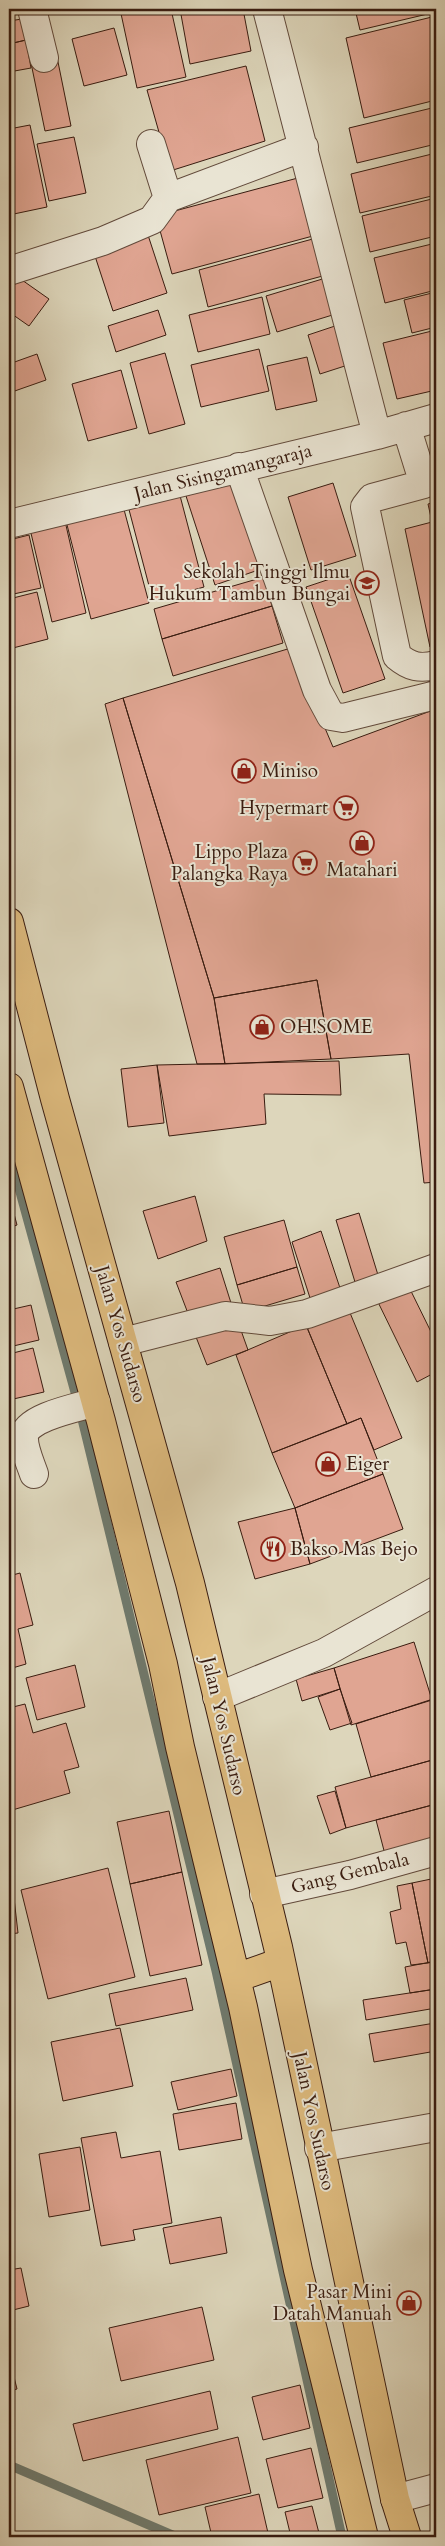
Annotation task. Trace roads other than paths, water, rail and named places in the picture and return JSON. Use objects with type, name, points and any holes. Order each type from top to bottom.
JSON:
[{"type":"main road","name":"Jalan Yos Sudarso","points":[[9,922],[55,1099],[190,1583],[280,1962],[395,2499],[407,2537]]},
{"type":"main road","points":[[9,1087],[96,1402],[163,1664],[180,1747],[236,1978],[298,2270],[364,2537]]},
{"type":"main road","points":[[131,1537],[172,1522]]},
{"type":"main road","points":[[236,1978],[280,1962]]},
{"type":"street","points":[[32,9],[44,58]]},
{"type":"street","points":[[267,9],[304,146],[377,435]]},
{"type":"street","points":[[152,144],[168,198]]},
{"type":"street","points":[[9,271],[103,241],[152,220],[168,198],[304,146]]},
{"type":"street","name":"Jalan Sisingamangaraja","points":[[9,524],[377,435],[436,418]]},
{"type":"street","points":[[406,426],[424,484],[372,498],[365,507],[397,656],[407,664],[417,668],[436,664]]},
{"type":"street","points":[[239,467],[317,690],[331,716],[342,718],[436,695]]},
{"type":"street","points":[[123,1342],[225,1316],[270,1321],[307,1314],[436,1268]]},
{"type":"street","points":[[34,1474],[24,1444],[24,1433],[28,1427],[52,1415],[96,1402]]},
{"type":"street","points":[[217,1697],[324,1653],[436,1591]]},
{"type":"street","name":"Gang Gembala","points":[[264,1894],[350,1875],[436,1851]]},
{"type":"street","points":[[319,2148],[436,2127]]},
{"type":"street","points":[[395,2499],[436,2488]]},
{"type":"waterway","points":[[9,1152],[79,1407],[216,1971],[342,2537]]},
{"type":"waterway","points":[[9,2465],[177,2537]]},
{"type":"place","name":"Sekolah Tinggi Ilmu Hukum Tambun Bungai","points":[[367,583]]},
{"type":"place","name":"Miniso","points":[[244,771]]},
{"type":"place","name":"Hypermart","points":[[346,808]]},
{"type":"place","name":"Matahari","points":[[362,843]]},
{"type":"place","name":"Lippo Plaza Palangka Raya","points":[[305,863]]},
{"type":"place","name":"OH!SOME","points":[[262,1027]]},
{"type":"place","name":"Eiger","points":[[328,1464]]},
{"type":"place","name":"Bakso Mas Bejo","points":[[273,1549]]},
{"type":"place","name":"Pasar Mini Datah Manuah","points":[[409,2303]]}]
